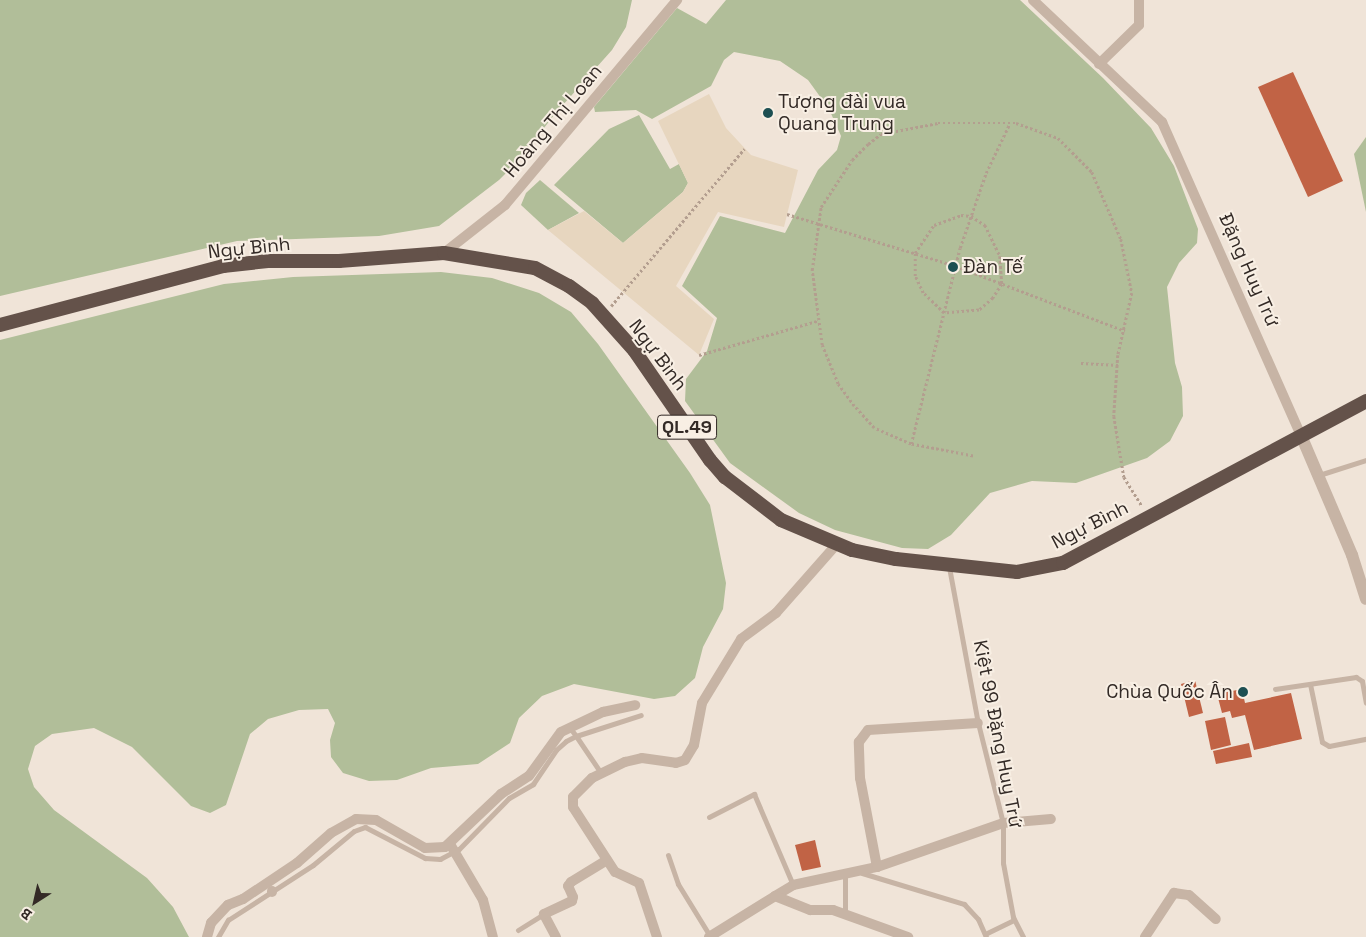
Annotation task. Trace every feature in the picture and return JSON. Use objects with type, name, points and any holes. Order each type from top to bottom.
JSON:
[{"type":"highway","name":"Ngự Bình","points":[[0,325],[223,266],[268,260],[340,261],[444,253],[535,268],[569,286],[602,315],[634,350],[724,477],[781,520],[836,545],[896,559],[1017,572],[1063,562],[1300,433],[1366,401]]},
{"type":"street","name":"Hoàng Thị Loan","points":[[444,253],[505,205],[678,0]]},
{"type":"street","name":"Đặng Huy Trứ","points":[[1033,0],[1162,122],[1300,433],[1352,555],[1366,599]]},
{"type":"street","points":[[1099,64],[1139,25],[1139,0]]},
{"type":"street","points":[[658,937],[639,883],[617,873],[572,802],[601,773],[642,758],[668,763],[685,760],[694,745],[702,703],[742,639],[776,613],[836,545]]},
{"type":"street","points":[[207,937],[211,923],[228,905],[269,888],[356,819],[376,820],[425,848],[452,848],[501,794],[529,776],[555,738],[572,732],[603,712],[635,705]]},
{"type":"street","points":[[877,867],[860,778],[859,742],[868,730],[978,723]]},
{"type":"street","points":[[709,937],[792,885],[860,872],[1003,823],[1051,819]]},
{"type":"street","points":[[452,848],[483,900],[493,937]]},
{"type":"street","points":[[556,937],[544,914],[572,901],[574,897],[568,886],[571,882],[607,860]]},
{"type":"street","points":[[1145,937],[1174,893],[1189,895],[1216,919]]},
{"type":"street","points":[[775,896],[810,910],[833,910],[908,937]]},
{"type":"lane","points":[[1318,476],[1366,460]]},
{"type":"lane","name":"Kiệt 99 Đặng Huy Trứ","points":[[948,564],[978,723],[1003,823],[1003,863],[1014,920],[1023,937]]},
{"type":"lane","points":[[1275,689],[1356,677],[1362,680],[1366,703]]},
{"type":"lane","points":[[1310,684],[1322,742],[1329,746],[1366,739]]},
{"type":"lane","points":[[601,773],[572,732],[641,715]]},
{"type":"lane","points":[[709,817],[754,794],[792,885]]},
{"type":"lane","points":[[668,855],[678,884],[709,937]]},
{"type":"lane","points":[[860,872],[964,904],[985,935],[1014,920]]},
{"type":"lane","points":[[845,874],[845,914]]},
{"type":"lane","points":[[218,937],[228,920],[269,888]]},
{"type":"lane","points":[[518,930],[544,914]]},
{"type":"path","points":[[974,456],[911,444],[874,428],[854,406],[828,364],[817,321],[812,270],[821,207],[836,181],[852,160],[881,134],[938,123],[1010,123],[1058,138],[1092,172],[1120,239],[1132,294],[1118,365],[1114,416],[1124,477],[1148,516]]},
{"type":"path","points":[[911,444],[956,266],[971,216],[1010,123]]},
{"type":"path","points":[[602,315],[744,149]]},
{"type":"path","points":[[787,214],[956,266],[1125,331]]},
{"type":"path","points":[[971,216],[985,225],[993,239],[1002,264],[1002,284],[979,310],[944,313],[922,293],[915,276],[915,253],[934,225],[949,217],[971,216]]},
{"type":"path","points":[[699,356],[817,321]]},
{"type":"path","points":[[1081,363],[1118,365]]},
{"type":"green space","points":[[0,0],[632,0],[626,27],[612,50],[554,115],[521,158],[499,180],[439,226],[379,236],[237,241],[0,296]]},
{"type":"green space","points":[[726,0],[1020,0],[1103,78],[1151,128],[1174,166],[1198,229],[1197,243],[1179,263],[1167,287],[1175,363],[1182,387],[1183,416],[1170,441],[1147,458],[1076,483],[1032,481],[990,493],[951,535],[928,549],[902,548],[835,530],[799,513],[730,463],[685,401],[686,379],[707,351],[717,318],[682,286],[720,216],[785,233],[818,170],[837,150],[841,136],[829,109],[808,80],[780,61],[734,52],[724,60],[711,86],[652,119],[636,110],[595,112],[594,107],[677,8],[706,24]]},
{"type":"green space","points":[[639,115],[670,169],[679,164],[688,183],[683,192],[623,243],[554,185],[609,129]]},
{"type":"green space","points":[[1366,137],[1366,212],[1354,154]]},
{"type":"green space","points":[[540,180],[579,213],[548,230],[521,205],[526,193]]},
{"type":"green space","points":[[441,272],[492,278],[539,293],[571,312],[598,344],[690,473],[710,505],[726,583],[723,609],[703,647],[695,678],[675,696],[654,699],[574,684],[542,696],[519,718],[510,743],[478,764],[431,768],[397,780],[369,781],[343,773],[331,757],[330,740],[335,723],[328,709],[299,710],[268,719],[250,734],[226,805],[210,813],[191,806],[132,747],[94,728],[52,734],[35,746],[28,769],[34,787],[54,810],[147,878],[173,907],[189,937],[0,937],[0,340],[224,284],[293,277]]},
{"type":"shaded area","points":[[709,94],[726,128],[751,155],[798,170],[784,227],[718,212],[676,286],[714,319],[699,355],[548,230],[584,211],[623,243],[683,192],[688,183],[658,121]]},
{"type":"building","points":[[1293,72],[1343,181],[1308,197],[1258,87]]},
{"type":"building","points":[[1195,680],[1203,713],[1189,717],[1181,684]]},
{"type":"building","points":[[1242,689],[1245,703],[1291,693],[1302,739],[1254,750],[1245,715],[1232,718],[1230,711],[1222,713],[1217,694]]},
{"type":"building","points":[[1225,717],[1231,745],[1211,750],[1205,721]]},
{"type":"building","points":[[1249,743],[1252,757],[1216,764],[1213,751]]},
{"type":"building","points":[[815,840],[821,867],[802,871],[795,845]]},
{"type":"place","name":"Tượng đài vua Quang Trung","points":[[768,113]]},
{"type":"place","name":"Đàn Tế","points":[[953,267]]},
{"type":"place","name":"Chùa Quốc Ân","points":[[1243,692]]}]
